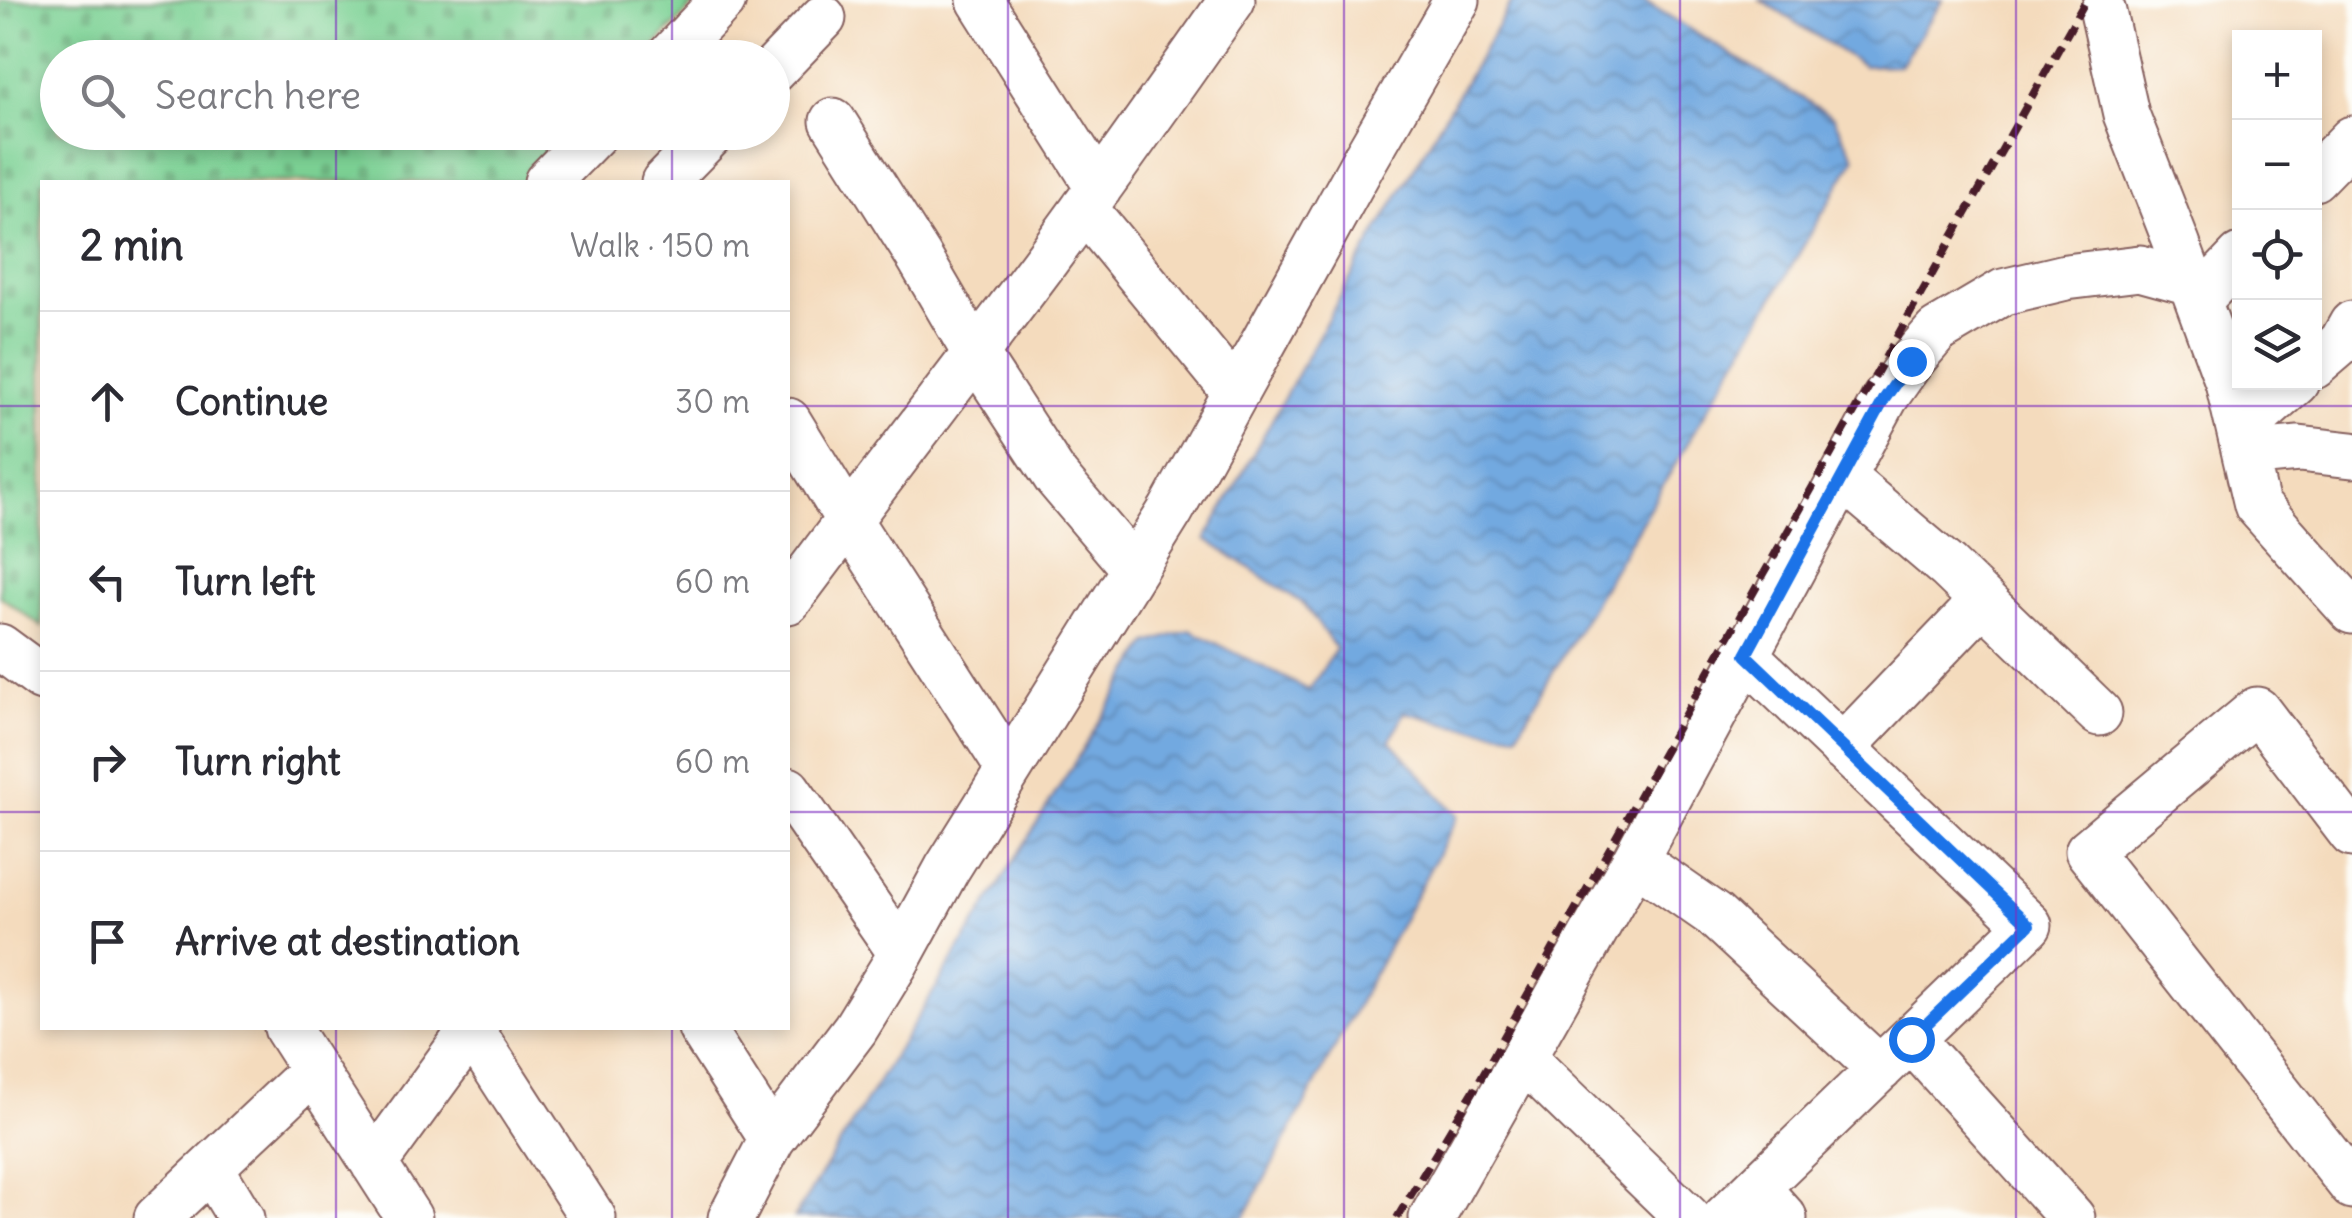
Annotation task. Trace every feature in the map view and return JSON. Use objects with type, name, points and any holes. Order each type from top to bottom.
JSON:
[{"type":"street","points":[[685,40],[724,0]]},
{"type":"street","points":[[980,0],[1091,198],[1236,392]]},
{"type":"street","points":[[790,598],[1091,198],[1232,0]]},
{"type":"street","points":[[731,1218],[772,1139],[856,1029],[946,868],[1171,510],[1457,0]]},
{"type":"street","points":[[2103,12],[2126,114],[2228,382],[2257,505],[2352,611]]},
{"type":"street","points":[[790,52],[823,18]]},
{"type":"street","points":[[833,121],[1056,478],[1134,569]]},
{"type":"street","points":[[2322,170],[2352,139]]},
{"type":"street","points":[[550,180],[579,150]]},
{"type":"street","points":[[666,180],[695,150]]},
{"type":"street","points":[[2195,292],[2232,263]]},
{"type":"street","points":[[1432,1218],[1635,860],[1885,398],[1911,361],[1938,331],[2004,292],[2066,276],[2140,268],[2195,292]]},
{"type":"street","points":[[2322,359],[2342,342],[2352,324]]},
{"type":"street","points":[[2242,443],[2289,390]]},
{"type":"street","points":[[790,424],[1009,769]]},
{"type":"street","points":[[2242,443],[2352,456]]},
{"type":"street","points":[[1842,477],[1948,567],[2099,713]]},
{"type":"street","points":[[1842,748],[1983,601]]},
{"type":"street","points":[[0,647],[40,677]]},
{"type":"street","points":[[1746,655],[2029,925],[1895,1054],[1755,1208]]},
{"type":"street","points":[[2352,834],[2257,710],[2088,851],[2352,1186]]},
{"type":"street","points":[[790,793],[900,953]]},
{"type":"street","points":[[1635,860],[1895,1054],[2072,1218]]},
{"type":"street","points":[[288,1030],[409,1218]]},
{"type":"street","points":[[374,1164],[471,1030]]},
{"type":"street","points":[[473,1030],[593,1218]]},
{"type":"street","points":[[702,1030],[772,1139]]},
{"type":"street","points":[[1523,1058],[1688,1218]]},
{"type":"street","points":[[157,1218],[314,1070]]},
{"type":"street","points":[[210,1168],[240,1218]]},
{"type":"green space","points":[[0,0],[699,0],[660,40],[40,40],[40,150],[556,150],[527,180],[40,180],[40,626],[0,596]]},
{"type":"water","points":[[1513,0],[1643,0],[1833,117],[1855,158],[1517,734],[1453,725],[1405,712],[1390,740],[1458,816],[1244,1218],[794,1218],[1148,643],[1190,630],[1309,690],[1336,649],[1304,604],[1206,539],[1366,250]]},
{"type":"water","points":[[1760,0],[1943,0],[1900,65],[1864,66]]},
{"type":"railway","points":[[1397,1218],[1473,1092],[2086,0]]},
{"type":"route","points":[[1911,361],[1885,398],[1746,655],[2029,925],[1911,1039]]}]
